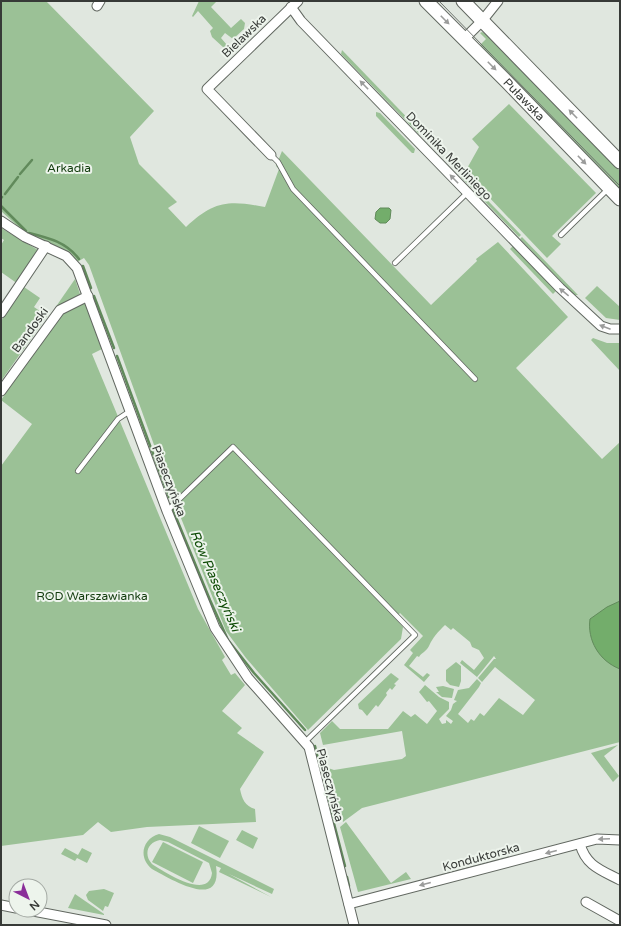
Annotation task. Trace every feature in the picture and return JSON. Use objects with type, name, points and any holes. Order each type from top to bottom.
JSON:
[{"type":"main road","name":"Puławska","points":[[426,1],[620,199]]},
{"type":"main road","name":"Puławska","points":[[463,1],[620,162]]},
{"type":"street","points":[[464,39],[482,21],[498,1]]},
{"type":"street","name":"Bielawska","points":[[271,155],[206,89],[295,4]]},
{"type":"street","name":"Dominika Merliniego","points":[[295,4],[301,20],[560,288],[575,300],[593,319],[606,328],[620,329]]},
{"type":"street","name":"Piaseczyńska","points":[[1,221],[25,237],[66,256],[74,263],[88,296],[167,511],[204,605],[223,643],[259,691],[309,747],[354,925]]},
{"type":"street","points":[[1,313],[46,246]]},
{"type":"street","name":"Bandoski","points":[[1,391],[60,310],[88,296]]},
{"type":"street","name":"Konduktorska","points":[[349,904],[605,838],[620,840]]},
{"type":"street","points":[[580,844],[583,854],[589,863],[620,880]]},
{"type":"street","points":[[586,902],[620,921]]},
{"type":"street","points":[[48,914],[106,925]]},
{"type":"lane","points":[[271,155],[278,162],[293,189],[475,379]]},
{"type":"lane","points":[[561,235],[609,188]]},
{"type":"lane","points":[[395,262],[467,193]]},
{"type":"lane","points":[[78,471],[118,419],[130,411]]},
{"type":"lane","points":[[167,511],[233,447],[415,635],[306,742]]},
{"type":"green space","name":"Arkadia","points":[[1,1],[46,1],[154,111],[130,137],[139,164],[177,202],[168,208],[186,227],[196,218],[214,207],[231,203],[265,207],[279,169],[276,166],[282,151],[431,305],[477,261],[476,259],[498,242],[568,317],[516,368],[602,459],[620,442],[620,742],[362,808],[343,822],[328,768],[334,770],[402,759],[406,756],[402,731],[323,745],[320,733],[332,721],[340,729],[388,729],[403,711],[411,717],[415,714],[427,724],[437,711],[419,692],[425,685],[439,697],[449,702],[449,709],[439,719],[442,724],[446,723],[446,720],[451,724],[453,721],[446,716],[451,710],[453,704],[457,701],[454,700],[458,690],[469,688],[477,679],[481,683],[479,687],[458,714],[468,723],[471,719],[474,721],[480,713],[484,716],[499,698],[523,715],[535,700],[495,667],[482,682],[478,678],[494,659],[496,659],[494,656],[477,677],[460,663],[462,660],[474,670],[484,658],[479,650],[472,647],[470,642],[453,628],[451,630],[445,625],[434,637],[427,650],[419,657],[417,656],[409,666],[423,677],[427,673],[430,675],[424,682],[404,665],[413,653],[410,650],[423,636],[400,613],[395,618],[403,627],[401,639],[308,730],[246,658],[226,631],[175,503],[89,265],[84,258],[77,262],[24,232],[1,211]]},
{"type":"green space","points":[[199,1],[217,1],[211,7],[231,28],[241,19],[245,23],[244,29],[233,39],[225,33],[221,38],[227,45],[224,48],[212,37],[210,31],[213,28],[198,11],[193,17],[192,16]]},
{"type":"green space","points":[[482,32],[486,34],[620,171],[620,189],[480,45],[486,39],[480,33]]},
{"type":"green space","points":[[342,50],[421,132],[419,134],[341,54]]},
{"type":"green space","points":[[509,104],[596,193],[552,236],[561,244],[547,258],[465,172],[479,147],[472,139]]},
{"type":"green space","points":[[376,112],[380,113],[415,149],[414,153],[412,153],[376,116]]},
{"type":"green space","points":[[463,175],[521,235],[519,237],[461,177]]},
{"type":"green space","points":[[1,228],[38,250],[18,284],[1,272],[1,245],[4,240],[1,238]]},
{"type":"green space","points":[[522,237],[578,295],[574,295],[520,239]]},
{"type":"green space","points":[[514,245],[557,290],[553,294],[510,249]]},
{"type":"green space","points":[[75,279],[80,294],[55,308]]},
{"type":"green space","points":[[597,286],[620,307],[620,320],[606,318],[585,298]]},
{"type":"green space","points":[[24,287],[40,298],[34,307],[47,316],[1,381],[1,321]]},
{"type":"green space","name":"ROD Warszawianka","points":[[81,303],[85,303],[102,349],[92,354],[198,609],[225,657],[222,660],[231,675],[235,673],[245,685],[222,711],[242,728],[237,733],[264,752],[240,789],[244,802],[255,809],[256,822],[147,827],[111,832],[98,822],[83,835],[1,846],[1,466],[32,424],[1,400],[60,315]]},
{"type":"green space","points":[[593,338],[607,343],[620,343],[620,371],[591,340]]},
{"type":"green space","points":[[456,662],[461,666],[461,681],[459,687],[450,685],[446,681],[446,670]]},
{"type":"green space","points":[[391,673],[399,679],[394,684],[396,685],[392,690],[390,688],[386,693],[387,695],[378,707],[376,705],[367,716],[362,710],[359,709],[358,704]]},
{"type":"green space","points":[[443,686],[454,689],[452,698],[442,697],[436,692],[439,692],[436,687]]},
{"type":"green space","points":[[618,745],[604,756],[619,776],[613,782],[591,753]]},
{"type":"green space","points":[[346,822],[391,883],[406,872],[411,879],[358,892],[340,827]]},
{"type":"green space","points":[[199,826],[229,841],[220,858],[191,843]]},
{"type":"green space","points":[[242,830],[258,838],[253,849],[236,840]]},
{"type":"green space","points":[[159,834],[170,837],[274,889],[272,894],[229,874],[271,897],[219,872],[221,868],[216,866],[216,880],[211,887],[203,890],[193,888],[170,879],[152,869],[145,860],[144,849],[146,844],[153,836]],"holes":[[[160,840],[168,842],[209,863],[212,873],[209,881],[203,885],[195,885],[175,878],[152,864],[147,853],[152,843]]]},
{"type":"green space","points":[[163,842],[203,862],[193,883],[152,862]]},
{"type":"green space","points":[[65,848],[78,855],[82,848],[92,853],[87,863],[77,858],[75,861],[61,854]]},
{"type":"green space","points":[[104,889],[114,893],[108,907],[105,906],[103,911],[88,900],[86,895],[89,891]]},
{"type":"green space","points":[[75,894],[104,914],[104,915],[68,908]]},
{"type":"shaded area","points":[[380,208],[389,208],[391,210],[390,219],[386,223],[380,223],[375,219],[376,212]]},
{"type":"shaded area","points":[[620,601],[620,669],[606,661],[596,649],[590,635],[590,619],[607,607]]},
{"type":"waterway","points":[[20,174],[32,160]]},
{"type":"waterway","points":[[5,194],[18,177]]},
{"type":"waterway","name":"Rów Piaseczyński","points":[[1,206],[26,231]]},
{"type":"waterway","name":"Rów Piaseczyński","points":[[29,233],[50,239],[69,248],[79,259]]},
{"type":"waterway","name":"Rów Piaseczyński","points":[[83,266],[91,288]]},
{"type":"waterway","name":"Rów Piaseczyński","points":[[94,296],[114,348]]},
{"type":"waterway","name":"Rów Piaseczyński","points":[[117,356],[169,497]]},
{"type":"waterway","name":"Rów Piaseczyński","points":[[173,510],[228,640],[254,673],[305,730]]},
{"type":"waterway","name":"Rów Piaseczyński","points":[[315,746],[320,768]]},
{"type":"waterway","name":"Rów Piaseczyński","points":[[323,781],[345,866]]},
{"type":"waterway","name":"Rów Piaseczyński","points":[[347,877],[349,886]]},
{"type":"tram line","points":[[439,1],[620,186]]}]
